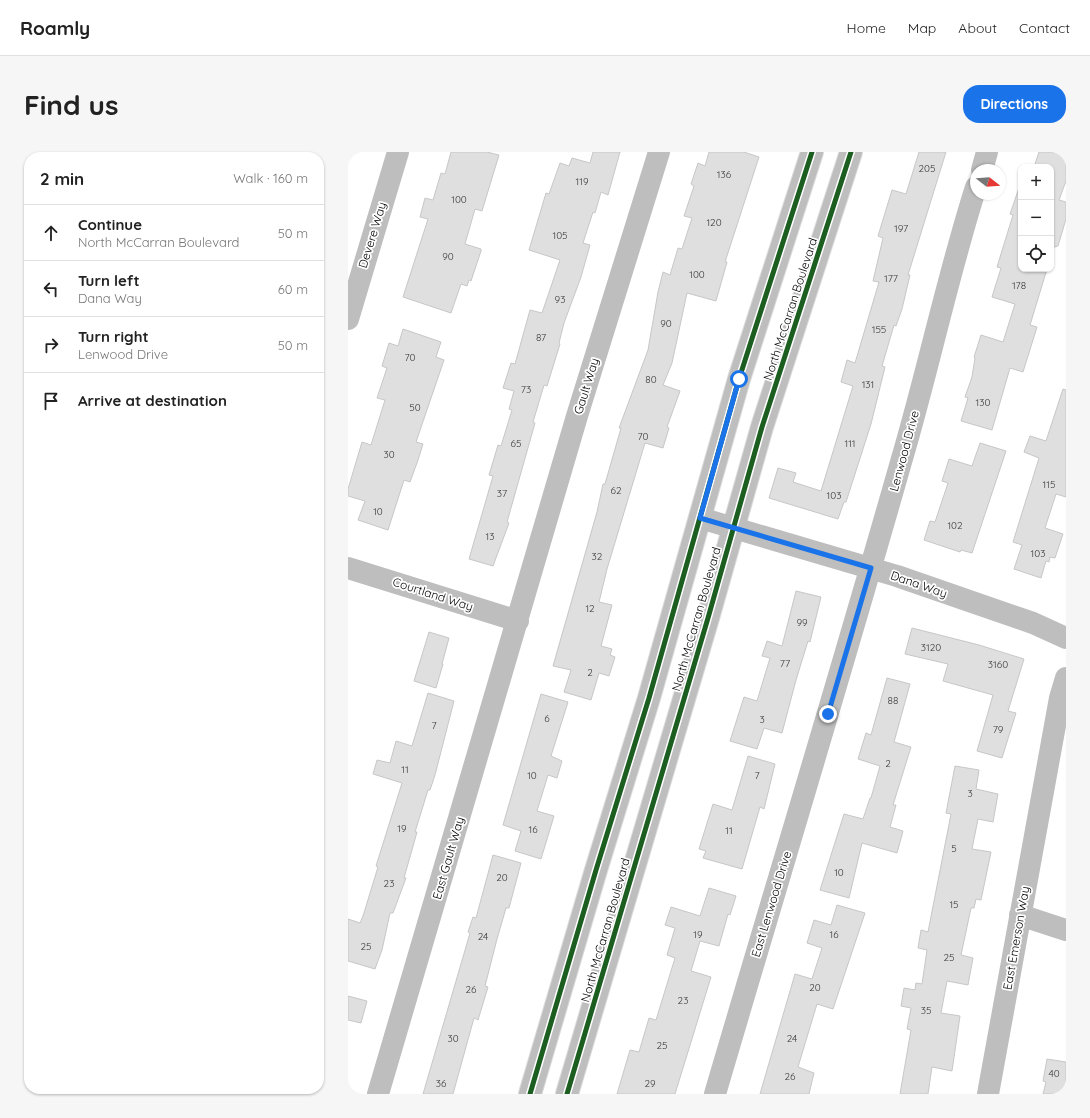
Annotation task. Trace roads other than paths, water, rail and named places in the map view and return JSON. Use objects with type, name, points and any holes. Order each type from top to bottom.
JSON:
[{"type":"street","name":"Devere Way","points":[[348,319],[398,152]]},
{"type":"street","name":"Gault Way","points":[[518,621],[576,416],[659,152]]},
{"type":"street","name":"North McCarran Boulevard","points":[[530,1094],[596,870],[650,698],[739,379],[812,152]]},
{"type":"street","name":"North McCarran Boulevard","points":[[567,1094],[704,633],[762,427],[851,152]]},
{"type":"street","points":[[984,164],[987,152]]},
{"type":"street","name":"Lenwood Drive","points":[[828,714],[911,430],[944,294],[972,200]]},
{"type":"street","name":"Dana Way","points":[[700,518],[871,568],[1033,623],[1066,638]]},
{"type":"street","name":"Courtland Way","points":[[348,568],[518,621]]},
{"type":"street","name":"East Gault Way","points":[[378,1094],[518,621]]},
{"type":"street","name":"East Emerson Way","points":[[988,1094],[1060,698],[1066,678]]},
{"type":"street","name":"East Lenwood Drive","points":[[715,1094],[828,714]]},
{"type":"street","points":[[1020,915],[1066,930]]}]
